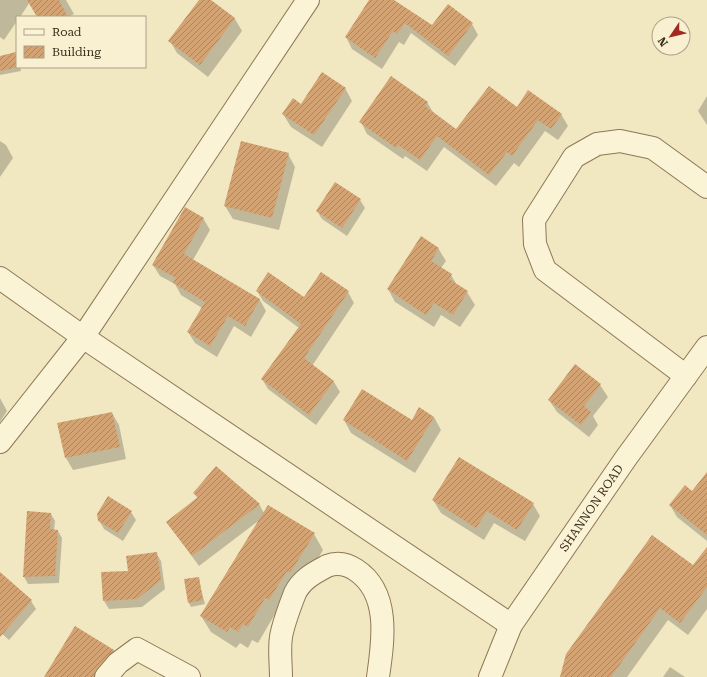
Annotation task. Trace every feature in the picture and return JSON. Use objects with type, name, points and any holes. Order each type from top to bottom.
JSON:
[{"type":"street","points":[[0,442],[84,337],[308,0]]},
{"type":"street","points":[[686,376],[545,270],[535,244],[534,220],[574,157],[597,144],[620,141],[653,148],[707,187]]},
{"type":"street","points":[[0,278],[84,337],[511,625]]},
{"type":"street","name":"SHANNON ROAD","points":[[490,677],[511,625],[626,458],[707,347]]},
{"type":"street","points":[[281,677],[281,637],[296,592],[309,575],[330,565],[347,564],[363,575],[374,590],[381,609],[384,639],[378,677]]},
{"type":"street","points":[[106,677],[118,663],[137,649],[189,677]]},
{"type":"building","points":[[27,0],[59,0],[67,16],[36,16]]},
{"type":"building","points":[[199,0],[211,0],[235,18],[200,65],[168,41]]},
{"type":"building","points":[[369,0],[394,0],[432,25],[448,4],[473,23],[448,56],[405,23],[397,34],[393,31],[375,58],[345,37]]},
{"type":"building","points":[[16,52],[16,68],[0,71],[0,56]]},
{"type":"building","points":[[322,72],[346,88],[314,135],[282,114],[293,98],[301,104]]},
{"type":"building","points":[[391,76],[428,102],[425,106],[456,129],[489,86],[517,107],[528,90],[562,114],[551,129],[538,120],[512,156],[507,152],[489,175],[437,136],[420,160],[398,145],[396,148],[359,122]]},
{"type":"building","points":[[241,141],[289,153],[272,218],[224,206]]},
{"type":"building","points":[[335,182],[361,199],[342,228],[316,211]]},
{"type":"building","points":[[185,207],[204,218],[184,254],[260,299],[245,326],[228,316],[210,346],[187,332],[205,302],[173,283],[176,278],[152,265]]},
{"type":"building","points":[[421,236],[439,248],[431,261],[452,274],[449,279],[468,291],[453,315],[434,303],[426,315],[387,289]]},
{"type":"building","points":[[268,272],[304,297],[321,272],[349,291],[304,358],[334,381],[309,415],[261,379],[301,324],[256,291]]},
{"type":"building","points":[[575,364],[601,384],[584,406],[591,412],[581,425],[548,400]]},
{"type":"building","points":[[362,389],[412,420],[419,407],[434,417],[407,461],[343,420]]},
{"type":"building","points":[[112,412],[120,447],[65,458],[57,423]]},
{"type":"building","points":[[459,457],[534,503],[517,530],[487,511],[476,528],[432,500]]},
{"type":"building","points":[[216,466],[260,504],[192,556],[166,522],[198,497],[193,493]]},
{"type":"building","points":[[707,472],[707,535],[669,505],[685,485],[692,491]]},
{"type":"building","points":[[108,496],[132,511],[118,533],[98,521],[97,514]]},
{"type":"building","points":[[268,505],[315,533],[290,573],[287,571],[269,600],[265,598],[248,627],[243,624],[238,632],[230,627],[227,632],[200,616]]},
{"type":"building","points":[[27,511],[51,513],[50,529],[58,530],[55,576],[23,577]]},
{"type":"building","points":[[652,535],[693,565],[707,547],[707,587],[680,623],[660,608],[611,677],[560,677],[566,654]]},
{"type":"building","points":[[157,552],[161,580],[137,599],[103,601],[101,572],[128,571],[126,556]]},
{"type":"building","points":[[0,572],[32,600],[0,637]]},
{"type":"building","points":[[199,577],[203,600],[188,603],[184,579]]},
{"type":"building","points":[[75,626],[114,650],[97,669],[94,677],[44,677]]}]
